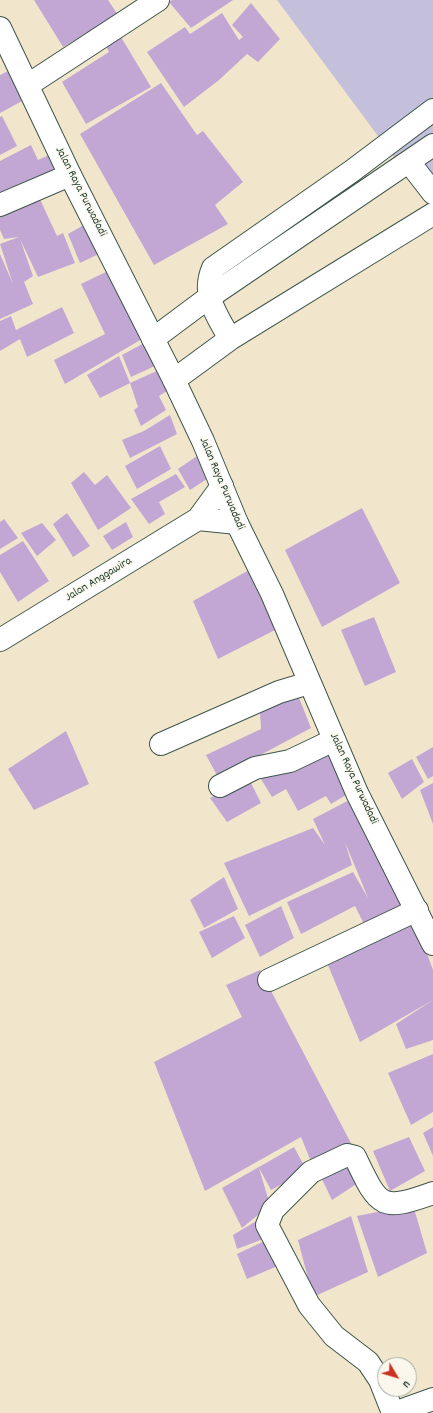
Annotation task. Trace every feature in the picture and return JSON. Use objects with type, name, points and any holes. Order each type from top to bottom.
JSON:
[{"type":"street","points":[[28,85],[158,0]]},
{"type":"street","name":"Jalan Raya Purwadadi","points":[[0,28],[70,175],[174,380],[237,523],[272,594],[309,683],[358,793],[424,916],[433,944]]},
{"type":"street","points":[[230,339],[208,298],[209,278],[213,268],[352,171],[433,110]]},
{"type":"street","points":[[153,339],[208,298],[433,145]]},
{"type":"street","points":[[409,162],[433,193]]},
{"type":"street","points":[[0,205],[70,175]]},
{"type":"street","points":[[174,380],[230,339],[433,214]]},
{"type":"street","name":"Jalan Anggawira","points":[[0,640],[198,519],[222,486]]},
{"type":"street","points":[[198,519],[237,523]]},
{"type":"street","points":[[161,744],[279,692],[309,683]]},
{"type":"street","points":[[220,786],[255,768],[290,761],[334,740]]},
{"type":"street","points":[[269,980],[424,916]]},
{"type":"street","points":[[433,1193],[408,1202],[392,1204],[384,1203],[377,1197],[355,1157],[347,1155],[311,1172],[272,1210],[267,1225],[308,1305],[334,1336],[368,1362],[380,1380],[394,1413],[433,1399]]},
{"type":"shaded area","points":[[277,0],[433,0],[433,210]]},
{"type":"building","points":[[34,0],[108,0],[118,15],[63,47]]},
{"type":"building","points":[[172,0],[233,0],[191,28],[169,2]]},
{"type":"building","points":[[251,3],[280,39],[258,62],[247,54],[219,80],[184,107],[147,52],[185,27],[190,34],[222,13],[239,40],[243,37],[232,25]]},
{"type":"building","points":[[118,32],[151,87],[86,124],[62,82],[109,52],[104,42]]},
{"type":"building","points":[[10,70],[24,100],[0,113],[0,75]]},
{"type":"building","points":[[161,83],[197,135],[203,131],[243,182],[215,205],[228,224],[154,265],[80,134]]},
{"type":"building","points":[[2,116],[17,146],[0,155],[0,117]]},
{"type":"building","points":[[31,145],[38,160],[49,155],[56,175],[0,200],[0,161]]},
{"type":"building","points":[[38,195],[57,236],[63,233],[75,263],[38,277],[20,239],[33,276],[24,282],[33,304],[0,319],[0,254],[13,284],[0,244],[19,237],[4,239],[0,230],[0,210]]},
{"type":"building","points":[[89,222],[103,252],[80,263],[68,234]]},
{"type":"building","points":[[110,270],[142,339],[65,384],[54,360],[105,334],[81,284]]},
{"type":"building","points":[[62,307],[74,333],[27,357],[20,339],[0,351],[0,321],[11,316],[16,330]]},
{"type":"building","points":[[146,342],[157,365],[131,377],[122,355]]},
{"type":"building","points":[[119,356],[130,383],[100,398],[87,375]]},
{"type":"building","points":[[159,370],[167,391],[159,396],[166,410],[141,426],[134,410],[138,407],[130,383]]},
{"type":"building","points":[[170,415],[177,434],[130,458],[122,440],[144,431]]},
{"type":"building","points":[[160,446],[171,469],[137,489],[125,466]]},
{"type":"building","points":[[197,456],[210,477],[190,490],[178,469]]},
{"type":"building","points":[[84,472],[95,485],[107,475],[131,508],[98,530],[71,483]]},
{"type":"building","points":[[176,474],[185,487],[159,502],[165,514],[149,524],[131,499]]},
{"type":"building","points":[[362,508],[400,583],[322,627],[285,550]]},
{"type":"building","points":[[67,513],[90,546],[73,557],[53,524]]},
{"type":"building","points":[[4,519],[18,538],[0,549],[0,522]]},
{"type":"building","points":[[126,522],[133,537],[112,550],[103,536]]},
{"type":"building","points":[[42,523],[56,540],[37,556],[21,533]]},
{"type":"building","points":[[23,541],[49,581],[18,602],[0,572],[0,555]]},
{"type":"building","points":[[251,569],[279,628],[218,659],[193,601]]},
{"type":"building","points":[[374,617],[396,672],[365,686],[341,630]]},
{"type":"building","points":[[298,695],[311,728],[219,779],[206,755],[261,729],[260,712]]},
{"type":"building","points":[[66,731],[89,784],[34,810],[8,769]]},
{"type":"building","points":[[329,747],[356,789],[331,804],[326,796],[298,811],[286,789],[272,797],[261,779]]},
{"type":"building","points":[[433,747],[433,776],[428,779],[416,757]]},
{"type":"building","points":[[412,759],[424,782],[402,799],[388,773]]},
{"type":"building","points":[[249,779],[261,803],[227,822],[210,798]]},
{"type":"building","points":[[433,783],[433,824],[420,790]]},
{"type":"building","points":[[355,797],[407,910],[367,930],[355,906],[301,934],[287,902],[353,872],[368,898],[345,842],[352,865],[249,916],[224,863],[313,828],[325,845],[313,819]]},
{"type":"building","points":[[224,877],[238,909],[204,928],[190,900]]},
{"type":"building","points":[[281,906],[294,938],[260,957],[245,925]]},
{"type":"building","points":[[234,916],[245,938],[212,958],[199,932]]},
{"type":"building","points":[[415,921],[433,970],[433,1000],[360,1042],[325,958]]},
{"type":"building","points":[[260,970],[353,1147],[312,1164],[301,1137],[205,1191],[154,1062],[242,1017],[226,985]]},
{"type":"building","points":[[433,1000],[433,1040],[406,1049],[396,1024]]},
{"type":"building","points":[[433,1054],[433,1112],[411,1125],[388,1073]]},
{"type":"building","points":[[433,1127],[433,1156],[423,1133]]},
{"type":"building","points":[[409,1137],[425,1171],[390,1191],[373,1151]]},
{"type":"building","points":[[294,1147],[307,1171],[271,1190],[259,1168],[270,1205],[242,1228],[222,1188]]},
{"type":"building","points":[[350,1159],[361,1181],[332,1200],[319,1173]]},
{"type":"building","points":[[413,1205],[427,1253],[378,1277],[357,1216]]},
{"type":"building","points":[[351,1216],[368,1272],[313,1297],[298,1240]]},
{"type":"building","points":[[258,1220],[266,1238],[237,1249],[233,1235]]},
{"type":"building","points":[[273,1237],[287,1262],[247,1279],[237,1254]]}]
